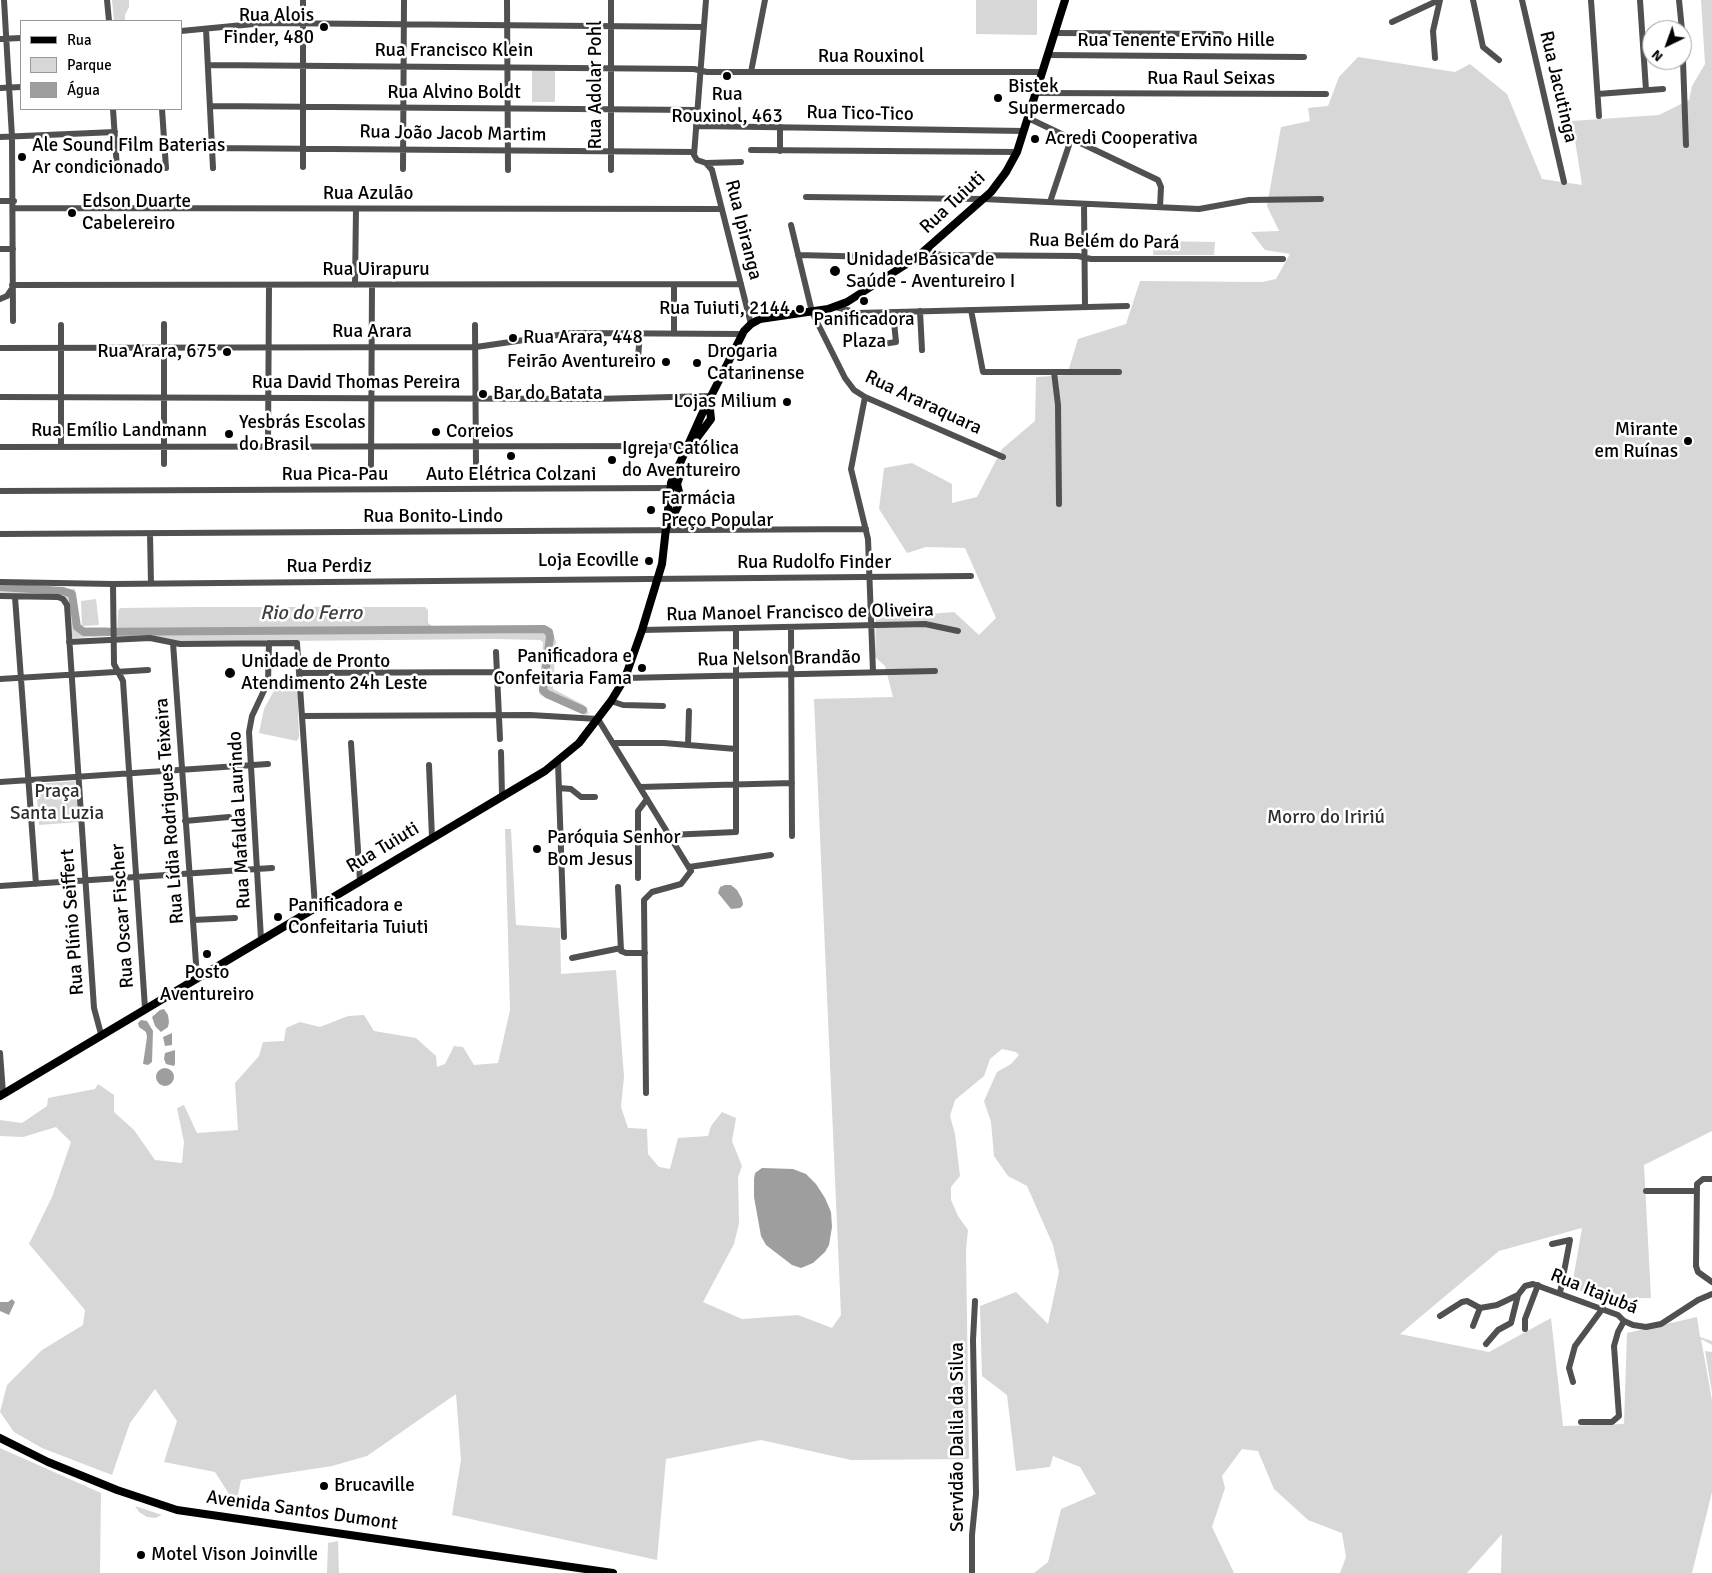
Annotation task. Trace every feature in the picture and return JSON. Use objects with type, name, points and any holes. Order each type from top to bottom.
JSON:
[{"type":"main road","name":"Rua Tuiuti","points":[[1,1094],[558,762],[579,743],[611,701],[625,678],[642,630],[664,555],[670,488],[702,414],[742,334],[751,324],[766,318],[836,307],[926,251],[984,199],[1002,178],[1017,152],[1065,0]]},
{"type":"main road","points":[[702,414],[711,416],[710,398]]},
{"type":"main road","name":"Rua Tuiuti","points":[[666,531],[680,503],[678,480],[698,435],[711,416]]},
{"type":"main road","points":[[668,501],[674,504],[680,503]]},
{"type":"main road","name":"Avenida Santos Dumont","points":[[0,1438],[48,1462],[117,1490],[177,1510],[613,1573]]},
{"type":"main road","name":"Avenida Santos Dumont","points":[[0,1444],[77,1479],[169,1513],[579,1573]]},
{"type":"street","points":[[4,0],[3,39],[9,87],[14,204],[12,321]]},
{"type":"street","points":[[108,0],[109,20]]},
{"type":"street","points":[[303,0],[303,167]]},
{"type":"street","points":[[403,169],[404,0]]},
{"type":"street","points":[[507,0],[508,170]]},
{"type":"street","name":"Rua Adolar Pohl","points":[[611,0],[611,170]]},
{"type":"street","points":[[694,152],[706,0]]},
{"type":"street","points":[[751,72],[765,0]]},
{"type":"street","points":[[1392,22],[1440,0]]},
{"type":"street","points":[[1436,58],[1433,31],[1440,0]]},
{"type":"street","points":[[1473,0],[1481,42],[1486,50],[1499,60]]},
{"type":"street","name":"Rua Jacutinga","points":[[1522,0],[1564,182]]},
{"type":"street","points":[[1591,0],[1599,116]]},
{"type":"street","points":[[1640,0],[1646,90]]},
{"type":"street","points":[[1679,0],[1681,20]]},
{"type":"street","points":[[182,31],[206,30],[256,23],[704,27]]},
{"type":"street","points":[[206,30],[214,168]]},
{"type":"street","points":[[1055,33],[1221,34]]},
{"type":"street","points":[[3,39],[20,38]]},
{"type":"street","name":"Rua Tenente Ervino Hille","points":[[1047,55],[1304,57]]},
{"type":"street","name":"Rua Francisco Klein","points":[[208,65],[700,70]]},
{"type":"street","name":"Rua Rouxinol","points":[[700,70],[707,72],[1041,72]]},
{"type":"street","points":[[1685,70],[1686,145]]},
{"type":"street","points":[[0,88],[20,87]]},
{"type":"street","points":[[1598,94],[1663,89]]},
{"type":"street","name":"Rua Raul Seixas","points":[[1035,93],[1326,94]]},
{"type":"street","name":"Rua Alvino Boldt","points":[[210,106],[697,110]]},
{"type":"street","points":[[113,110],[117,169]]},
{"type":"street","points":[[162,110],[166,168]]},
{"type":"street","points":[[1028,118],[1158,180],[1161,187],[1160,208]]},
{"type":"street","name":"Rua Tico-Tico","points":[[696,126],[1024,131]]},
{"type":"street","points":[[780,127],[780,151]]},
{"type":"street","points":[[0,137],[115,132]]},
{"type":"street","points":[[1050,202],[1071,139]]},
{"type":"street","name":"Rua João Jacob Martim","points":[[212,148],[694,152]]},
{"type":"street","points":[[751,150],[1017,152]]},
{"type":"street","name":"Rua Ipiranga","points":[[694,152],[697,160],[706,164],[712,170],[751,324]]},
{"type":"street","points":[[706,164],[741,162]]},
{"type":"street","points":[[806,198],[984,199],[1205,209],[1249,200],[1321,198]]},
{"type":"street","name":"Rua Azulão","points":[[0,201],[14,204],[356,209],[722,209]]},
{"type":"street","points":[[1084,204],[1085,307]]},
{"type":"street","points":[[354,285],[356,209]]},
{"type":"street","name":"Rua Araraquara","points":[[791,224],[812,312],[845,378],[854,390],[865,397],[1003,457]]},
{"type":"street","points":[[0,249],[13,249]]},
{"type":"street","name":"Rua Belém do Pará","points":[[926,251],[941,255],[1085,257],[1091,259],[1282,259]]},
{"type":"street","points":[[798,255],[916,258]]},
{"type":"street","name":"Rua Uirapuru","points":[[12,287],[741,284]]},
{"type":"street","points":[[268,446],[269,285]]},
{"type":"street","points":[[371,465],[372,285]]},
{"type":"street","points":[[674,285],[674,333]]},
{"type":"street","points":[[0,299],[7,296],[12,287]]},
{"type":"street","points":[[836,307],[853,312],[894,312],[1127,306]]},
{"type":"street","points":[[971,310],[983,372],[1119,372]]},
{"type":"street","points":[[920,311],[922,350]]},
{"type":"street","points":[[870,346],[896,342],[894,312]]},
{"type":"street","points":[[164,324],[164,464]]},
{"type":"street","points":[[476,324],[476,465]]},
{"type":"street","points":[[61,325],[61,446]]},
{"type":"street","points":[[621,358],[638,358],[640,333]]},
{"type":"street","name":"Rua Arara","points":[[0,348],[476,347],[562,334],[742,334]]},
{"type":"street","points":[[723,373],[747,377],[793,372]]},
{"type":"street","points":[[1054,372],[1058,405],[1059,504]]},
{"type":"street","name":"Rua David Thomas Pereira","points":[[0,397],[710,398]]},
{"type":"street","points":[[865,397],[851,470],[866,529],[874,672]]},
{"type":"street","name":"Rua Emílio Landmann","points":[[0,447],[688,446]]},
{"type":"street","name":"Rua Pica-Pau","points":[[0,491],[670,488]]},
{"type":"street","name":"Rua Bonito-Lindo","points":[[0,534],[866,529]]},
{"type":"street","points":[[150,534],[151,583]]},
{"type":"street","name":"Rua Rudolfo Finder","points":[[657,579],[971,576]]},
{"type":"street","name":"Rua Perdiz","points":[[0,582],[113,584],[657,579]]},
{"type":"street","name":"Rua Oscar Fischer","points":[[113,584],[114,664],[122,681],[144,1008]]},
{"type":"street","points":[[0,596],[16,597],[36,884]]},
{"type":"street","name":"Rua Plínio Seiffert","points":[[16,597],[63,599],[66,604],[94,1008],[102,1034]]},
{"type":"street","name":"Rua Manoel Francisco de Oliveira","points":[[642,630],[930,625],[958,630]]},
{"type":"street","points":[[791,627],[792,836]]},
{"type":"street","points":[[669,834],[736,832],[736,628]]},
{"type":"street","points":[[69,642],[114,635],[150,638],[173,644],[297,643],[315,907]]},
{"type":"street","name":"Rua Mafalda Laurindo","points":[[261,939],[250,766],[250,724],[255,708],[268,682],[269,643]]},
{"type":"street","name":"Rua Lídia Rodrigues Teixeira","points":[[173,644],[196,977]]},
{"type":"street","points":[[496,652],[500,739]]},
{"type":"street","points":[[0,679],[148,670]]},
{"type":"street","name":"Rua Nelson Brandão","points":[[625,678],[935,671]]},
{"type":"street","points":[[299,673],[497,672]]},
{"type":"street","points":[[611,701],[623,705],[663,706]]},
{"type":"street","points":[[688,745],[689,711]]},
{"type":"street","points":[[302,716],[499,715],[598,718],[691,871],[681,884],[656,891],[644,900],[646,1093]]},
{"type":"street","points":[[351,743],[360,881]]},
{"type":"street","points":[[613,743],[688,745],[736,750]]},
{"type":"street","points":[[501,752],[502,796]]},
{"type":"street","points":[[558,762],[564,937]]},
{"type":"street","points":[[0,782],[268,764]]},
{"type":"street","points":[[429,765],[432,838]]},
{"type":"street","points":[[640,787],[792,784]]},
{"type":"street","points":[[559,788],[571,789],[581,797],[595,797]]},
{"type":"street","points":[[638,878],[638,810],[648,799]]},
{"type":"street","points":[[186,821],[229,817]]},
{"type":"street","points":[[689,867],[771,855]]},
{"type":"street","points":[[0,886],[272,868]]},
{"type":"street","points":[[618,887],[621,948],[626,953],[645,953]]},
{"type":"street","points":[[193,920],[235,918]]},
{"type":"street","points":[[572,958],[621,948]]},
{"type":"street","points":[[0,1053],[1,1094]]},
{"type":"street","points":[[1712,1179],[1700,1180],[1697,1191],[1696,1269],[1712,1282]]},
{"type":"street","points":[[1646,1191],[1697,1191]]},
{"type":"street","points":[[1552,1244],[1570,1240],[1560,1293]]},
{"type":"street","name":"Rua Itajubá","points":[[1440,1316],[1467,1301],[1480,1308],[1497,1305],[1518,1295],[1530,1284],[1538,1285],[1603,1308],[1618,1314],[1624,1321],[1640,1326],[1655,1326],[1712,1294]]},
{"type":"street","points":[[1525,1329],[1525,1319],[1538,1285]]},
{"type":"street","points":[[1486,1344],[1498,1330],[1511,1323],[1518,1295]]},
{"type":"street","name":"Servidão Dalila da Silva","points":[[972,1573],[972,1535],[976,1494],[973,1340],[975,1300]]},
{"type":"street","points":[[1473,1326],[1480,1308]]},
{"type":"street","points":[[1573,1382],[1570,1368],[1575,1346],[1603,1308]]},
{"type":"street","points":[[1581,1422],[1612,1422],[1618,1416],[1614,1346],[1624,1321]]},
{"type":"green space","points":[[112,0],[129,0],[125,20],[114,20]]},
{"type":"green space","points":[[976,0],[1037,0],[1037,35],[976,34]]},
{"type":"green space","name":"Morro do Iririú","points":[[1701,0],[1712,0],[1712,1131],[1644,1165],[1651,1298],[1595,1299],[1572,1286],[1582,1228],[1499,1251],[1400,1334],[1489,1352],[1551,1318],[1563,1426],[1624,1424],[1627,1333],[1697,1317],[1700,1337],[1712,1341],[1712,1345],[1701,1339],[1712,1400],[1712,1492],[1692,1573],[1501,1573],[1502,1534],[1467,1573],[1340,1573],[1346,1557],[1342,1533],[1308,1520],[1274,1489],[1258,1451],[1242,1449],[1222,1476],[1225,1488],[1212,1527],[1234,1573],[1034,1573],[1048,1562],[1061,1509],[1096,1494],[1080,1467],[1053,1456],[1050,1467],[1016,1471],[1007,1395],[982,1376],[980,1306],[1016,1292],[1048,1324],[1059,1272],[1053,1245],[1027,1186],[1008,1176],[994,1156],[991,1122],[984,1101],[997,1072],[1011,1064],[1019,1055],[1016,1052],[1002,1049],[990,1059],[984,1076],[955,1100],[950,1116],[955,1134],[960,1176],[951,1187],[951,1200],[958,1216],[968,1230],[966,1250],[969,1459],[851,1460],[761,1440],[666,1459],[657,1560],[452,1515],[461,1460],[456,1394],[367,1456],[332,1466],[241,1480],[236,1505],[215,1472],[164,1462],[177,1421],[155,1389],[130,1423],[112,1475],[42,1448],[14,1432],[0,1412],[7,1385],[42,1350],[83,1325],[85,1310],[29,1244],[52,1197],[71,1142],[56,1127],[23,1137],[0,1136],[0,1120],[22,1123],[47,1106],[48,1098],[95,1089],[98,1084],[114,1095],[114,1112],[134,1130],[155,1160],[182,1163],[184,1142],[177,1108],[184,1105],[197,1133],[238,1130],[235,1083],[259,1056],[263,1042],[284,1041],[286,1028],[300,1022],[320,1027],[348,1016],[364,1015],[374,1031],[416,1038],[436,1056],[437,1067],[445,1064],[454,1046],[463,1047],[474,1065],[498,1063],[510,1010],[505,829],[511,829],[516,925],[560,928],[561,974],[616,970],[624,1077],[621,1107],[628,1128],[647,1129],[648,1154],[659,1167],[670,1169],[678,1138],[708,1136],[711,1126],[722,1112],[736,1118],[732,1141],[742,1166],[738,1177],[739,1223],[734,1244],[703,1302],[742,1319],[798,1315],[832,1328],[841,1315],[814,699],[893,697],[885,666],[875,657],[876,618],[954,612],[979,635],[996,618],[965,548],[926,547],[907,553],[879,509],[884,468],[912,463],[952,484],[952,503],[977,497],[1002,449],[1035,421],[1036,377],[1067,375],[1078,339],[1126,324],[1140,281],[1262,282],[1276,279],[1290,254],[1265,250],[1251,232],[1279,231],[1267,206],[1281,127],[1310,121],[1308,108],[1328,106],[1339,77],[1358,57],[1455,72],[1470,64],[1507,94],[1542,179],[1582,185],[1572,121],[1659,115],[1689,100],[1692,86],[1705,64]]},
{"type":"green space","points":[[532,70],[555,70],[555,102],[532,102]]},
{"type":"green space","points":[[1154,241],[1215,242],[1214,255],[1153,255]]},
{"type":"green space","points":[[0,585],[75,589],[79,627],[107,627],[111,629],[111,636],[74,638],[71,636],[69,604],[65,597],[0,595]]},
{"type":"green space","points":[[96,599],[99,625],[82,626],[81,601]]},
{"type":"green space","points":[[425,607],[428,610],[428,623],[433,627],[550,628],[556,641],[553,689],[584,705],[589,713],[586,715],[540,695],[543,642],[540,640],[180,642],[119,638],[117,636],[118,611],[120,608]]},
{"type":"green space","points":[[285,682],[297,682],[299,737],[297,741],[259,733],[264,709],[275,689]]},
{"type":"green space","name":"Praça Santa Luzia","points":[[75,781],[79,822],[39,825],[36,784]]},
{"type":"green space","points":[[1705,1351],[1712,1352],[1712,1393]]},
{"type":"green space","points":[[0,1448],[101,1493],[100,1573],[0,1573]]},
{"type":"green space","points":[[135,1506],[162,1515],[155,1518],[147,1517],[139,1512]]},
{"type":"green space","points":[[338,1541],[339,1573],[327,1573],[328,1543]]},
{"type":"water","points":[[731,885],[737,890],[743,905],[740,908],[731,909],[718,893],[720,887]]},
{"type":"water","points":[[164,1009],[168,1015],[169,1022],[168,1027],[161,1032],[155,1026],[152,1017]]},
{"type":"water","points":[[141,1020],[147,1021],[153,1031],[152,1062],[148,1065],[143,1064],[147,1037],[146,1032],[139,1027],[138,1023]]},
{"type":"water","points":[[172,1033],[172,1045],[165,1046],[163,1037]]},
{"type":"water","points":[[175,1050],[174,1066],[166,1064],[164,1059],[165,1053]]},
{"type":"water","points":[[165,1068],[173,1073],[174,1077],[169,1085],[165,1086],[157,1081],[156,1077],[161,1069]]},
{"type":"water","points":[[762,1168],[793,1169],[806,1174],[816,1184],[825,1198],[831,1212],[832,1227],[829,1245],[825,1252],[813,1263],[801,1268],[792,1265],[766,1245],[761,1236],[754,1197],[754,1179],[755,1173]]},
{"type":"water","points":[[12,1299],[15,1302],[9,1315],[0,1311],[0,1302],[8,1302]]},
{"type":"waterway","name":"Rio do Ferro","points":[[0,587],[63,591],[72,594],[77,627],[84,632],[544,629],[549,632],[550,637],[543,690],[547,694],[583,710]]},
{"type":"place","name":"Rua Alois Finder, 480","points":[[324,27]]},
{"type":"place","name":"Rua Rouxinol, 463","points":[[727,76]]},
{"type":"place","name":"Bistek Supermercado","points":[[998,98]]},
{"type":"place","name":"Acredi Cooperativa","points":[[1035,139]]},
{"type":"place","name":"Ale Sound Film Baterias Ar condicionado","points":[[22,157]]},
{"type":"place","name":"Edson Duarte Cabelereiro","points":[[72,213]]},
{"type":"place","name":"Unidade Básica de Saúde - Aventureiro I","points":[[835,271]]},
{"type":"place","name":"Panificadora Plaza","points":[[864,301]]},
{"type":"place","name":"Rua Tuiuti, 2144","points":[[800,309]]},
{"type":"place","name":"Rua Arara, 448","points":[[513,338]]},
{"type":"place","name":"Rua Arara, 675","points":[[227,352]]},
{"type":"place","name":"Feirão Aventureiro","points":[[666,362]]},
{"type":"place","name":"Drogaria Catarinense","points":[[697,363]]},
{"type":"place","name":"Bar do Batata","points":[[483,394]]},
{"type":"place","name":"Lojas Milium","points":[[787,402]]},
{"type":"place","name":"Correios","points":[[436,432]]},
{"type":"place","name":"Yesbrás Escolas do Brasil","points":[[229,434]]},
{"type":"place","name":"Mirante em Ruínas","points":[[1688,441]]},
{"type":"place","name":"Auto Elétrica Colzani","points":[[511,456]]},
{"type":"place","name":"Igreja Católica do Aventureiro","points":[[612,460]]},
{"type":"place","name":"Farmácia Preço Popular","points":[[651,510]]},
{"type":"place","name":"Loja Ecoville","points":[[649,561]]},
{"type":"place","name":"Panificadora e Confeitaria Fama","points":[[642,668]]},
{"type":"place","name":"Unidade de Pronto Atendimento 24h Leste","points":[[230,673]]},
{"type":"place","name":"Paróquia Senhor Bom Jesus","points":[[537,849]]},
{"type":"place","name":"Panificadora e Confeitaria Tuiuti","points":[[278,917]]},
{"type":"place","name":"Posto Aventureiro","points":[[207,954]]},
{"type":"place","name":"Brucaville","points":[[324,1486]]},
{"type":"place","name":"Motel Vison Joinville","points":[[141,1555]]}]
